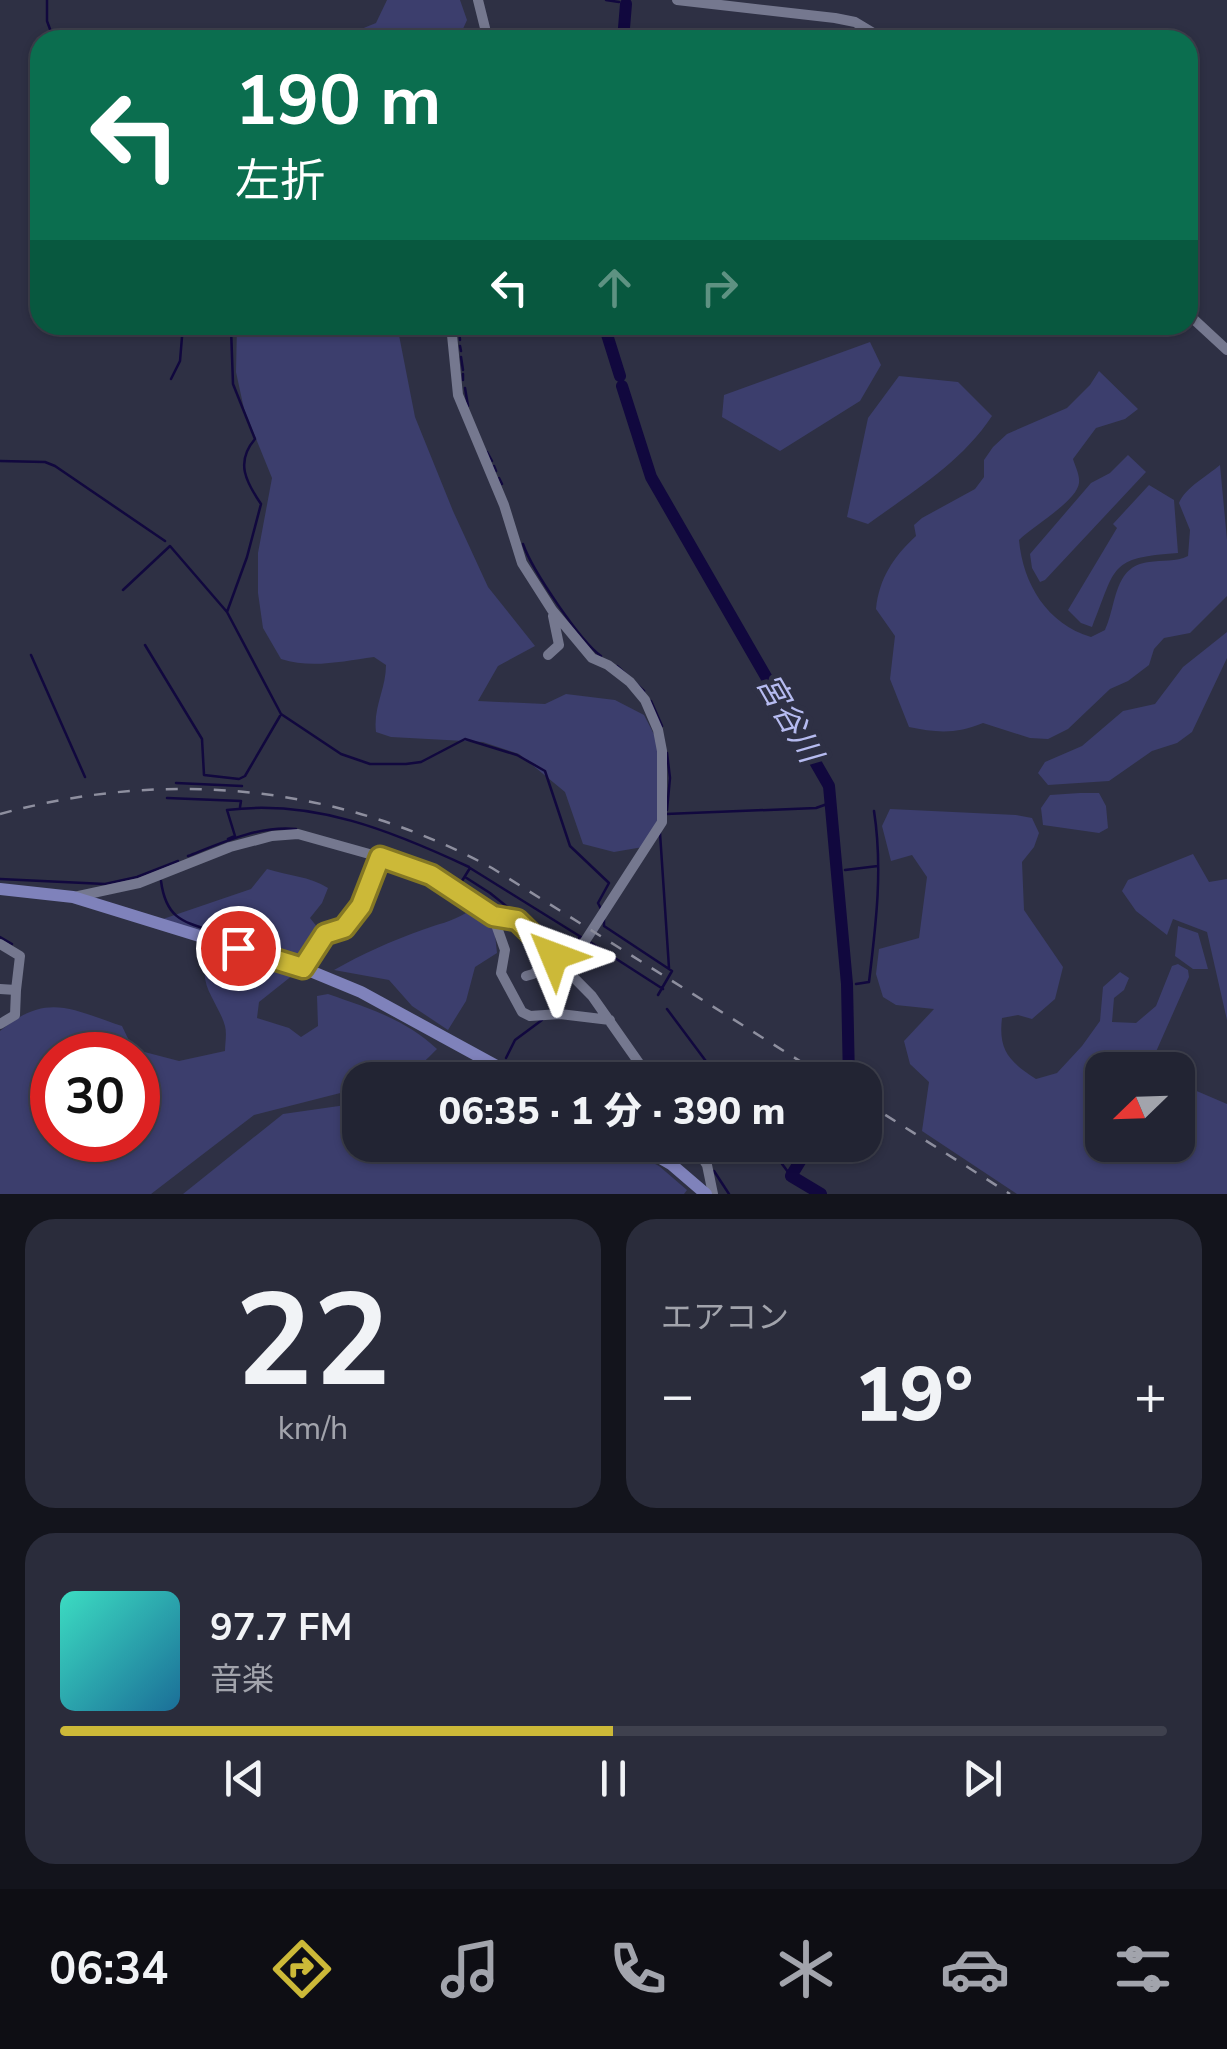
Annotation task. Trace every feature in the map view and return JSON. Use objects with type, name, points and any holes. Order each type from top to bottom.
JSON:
[{"type":"main road","points":[[0,890],[73,897],[303,968],[391,1007],[490,1062]]},
{"type":"main road","points":[[668,1162],[706,1194]]},
{"type":"street","points":[[478,0],[486,30]]},
{"type":"street","points":[[677,0],[835,18],[856,22],[869,30]]},
{"type":"street","points":[[1198,323],[1227,350]]},
{"type":"street","points":[[453,335],[458,395],[504,505],[522,563],[552,610],[592,658],[630,682],[645,700],[658,730],[662,752],[667,822],[567,968]]},
{"type":"street","points":[[548,655],[559,645],[552,610]]},
{"type":"street","points":[[73,897],[139,882],[230,846],[272,836],[298,834],[380,857],[431,875],[493,916],[517,920],[567,968],[611,1020],[639,1062]]},
{"type":"street","points":[[303,968],[325,934],[344,928],[361,906],[380,857]]},
{"type":"street","points":[[493,916],[505,950],[501,973],[522,1012],[530,1016],[560,1014],[611,1020]]},
{"type":"street","points":[[0,944],[20,956],[15,1015],[0,1024]]},
{"type":"street","points":[[526,976],[534,974],[554,956]]},
{"type":"street","points":[[0,989],[16,990]]},
{"type":"street","points":[[705,1162],[713,1194]]},
{"type":"shaded area","points":[[387,0],[460,0],[467,20],[462,30],[359,30],[376,23]]},
{"type":"shaded area","points":[[237,335],[399,335],[415,417],[453,511],[488,587],[535,646],[498,666],[478,701],[545,704],[566,694],[615,700],[644,715],[658,742],[658,819],[643,847],[614,852],[583,844],[565,792],[519,754],[483,742],[391,737],[376,732],[386,665],[374,657],[316,664],[281,659],[263,628],[258,593],[258,553],[272,478],[244,409],[236,372]]},
{"type":"shaded area","points":[[870,342],[881,365],[860,401],[780,451],[722,417],[724,395]]},
{"type":"shaded area","points":[[1099,371],[1138,409],[1125,419],[1096,428],[1073,459],[1079,480],[1071,498],[1019,540],[1032,587],[1050,612],[1075,631],[1091,637],[1105,630],[1118,588],[1129,571],[1137,565],[1188,556],[1190,530],[1179,503],[1191,487],[1220,465],[1227,596],[1190,633],[1164,638],[1154,649],[1149,665],[1110,689],[1068,729],[1048,739],[1030,738],[983,723],[947,731],[909,727],[890,679],[895,636],[876,609],[889,569],[916,536],[914,525],[975,489],[984,477],[984,460],[993,447],[1007,434],[1067,408]]},
{"type":"shaded area","points":[[899,376],[958,382],[992,416],[951,462],[868,524],[847,517],[868,418]]},
{"type":"shaded area","points":[[1128,455],[1146,472],[1040,582],[1030,554],[1091,483],[1110,473]]},
{"type":"shaded area","points":[[1149,485],[1174,500],[1178,553],[1139,558],[1118,569],[1092,627],[1081,623],[1068,610],[1117,528],[1113,524]]},
{"type":"shaded area","points":[[1227,632],[1227,658],[1192,732],[1177,743],[1152,751],[1109,781],[1048,785],[1038,773],[1045,762],[1082,746],[1123,711],[1155,704],[1183,667]]},
{"type":"shaded area","points":[[1099,793],[1106,806],[1108,828],[1099,833],[1043,825],[1041,808],[1050,795]]},
{"type":"shaded area","points":[[890,809],[1032,818],[1039,833],[1022,862],[1024,910],[1063,967],[1055,999],[1032,1019],[1018,1015],[1002,1018],[1001,1029],[1008,1054],[1036,1079],[1057,1073],[1082,1046],[1100,1021],[1103,987],[1120,972],[1129,978],[1124,990],[1114,998],[1112,1022],[1136,1023],[1156,1006],[1172,966],[1178,964],[1188,970],[1189,977],[1156,1052],[1085,1052],[1085,1162],[1195,1162],[1195,1090],[1227,1104],[1227,1194],[1017,1194],[922,1131],[929,1082],[910,1064],[904,1041],[934,1009],[896,1005],[883,997],[876,974],[879,949],[919,938],[927,877],[912,855],[891,861],[882,826]]},
{"type":"shaded area","points":[[1193,854],[1209,882],[1227,879],[1227,1020],[1207,932],[1173,919],[1167,935],[1136,911],[1122,891],[1128,880]]},
{"type":"shaded area","points":[[267,869],[328,888],[310,918],[322,933],[303,964],[163,919],[251,889]]},
{"type":"shaded area","points":[[466,913],[494,925],[497,953],[475,967],[466,1001],[448,1030],[412,1006],[389,980],[334,970],[388,943]]},
{"type":"shaded area","points":[[1178,926],[1198,933],[1208,969],[1193,969],[1175,956]]},
{"type":"shaded area","points":[[216,952],[293,975],[259,1002],[257,1018],[289,1028],[301,1037],[318,1026],[317,996],[328,994],[399,1022],[437,1049],[423,1062],[342,1062],[342,1093],[254,1115],[151,1194],[0,1194],[0,1031],[32,1011],[59,1008],[122,1026],[125,1032],[30,1032],[30,1162],[160,1162],[160,1056],[179,1061],[225,1051],[225,1026],[208,988],[205,970]]},
{"type":"shaded area","points":[[342,1106],[342,1162],[651,1162],[687,1190],[684,1194],[183,1194],[283,1114]]},
{"type":"waterway","points":[[47,0],[50,30]]},
{"type":"waterway","points":[[606,0],[619,2]]},
{"type":"waterway","name":"宮谷川","points":[[624,30],[626,4]]},
{"type":"waterway","points":[[171,379],[180,361],[182,335]]},
{"type":"waterway","points":[[227,612],[261,504],[245,472],[245,456],[255,439],[233,384],[231,335]]},
{"type":"waterway","points":[[460,335],[460,340]]},
{"type":"waterway","name":"宮谷川","points":[[607,335],[620,376]]},
{"type":"waterway","points":[[460,346],[461,351]]},
{"type":"waterway","points":[[461,357],[463,370]]},
{"type":"waterway","points":[[463,374],[463,380]]},
{"type":"waterway","name":"宮谷川","points":[[622,386],[651,477],[829,786],[847,984],[849,1062]]},
{"type":"waterway","points":[[465,388],[468,406]]},
{"type":"waterway","points":[[487,452],[492,461]]},
{"type":"waterway","points":[[0,461],[45,462],[55,466],[165,541]]},
{"type":"waterway","points":[[494,466],[496,471]]},
{"type":"waterway","points":[[499,478],[502,484]]},
{"type":"waterway","points":[[523,544],[558,604],[601,656]]},
{"type":"waterway","points":[[123,590],[170,546],[227,612],[281,714],[341,754],[370,764],[406,764],[421,762],[465,739],[517,755],[545,771],[570,846],[609,883],[598,903],[602,911]]},
{"type":"waterway","points":[[145,645],[202,739],[204,775],[239,779],[245,776],[280,716]]},
{"type":"waterway","points":[[31,655],[85,777]]},
{"type":"waterway","points":[[617,666],[644,691]]},
{"type":"waterway","points":[[651,701],[662,726]]},
{"type":"waterway","points":[[667,753],[667,810]]},
{"type":"waterway","points":[[176,783],[242,786]]},
{"type":"waterway","points":[[167,798],[241,801],[240,807]]},
{"type":"waterway","points":[[666,814],[816,808],[830,803]]},
{"type":"waterway","points":[[228,839],[235,836],[227,810],[291,809],[382,830],[469,867]]},
{"type":"waterway","points":[[856,984],[869,982],[874,939],[878,875],[874,811]]},
{"type":"waterway","points":[[188,856],[255,832],[296,829]]},
{"type":"waterway","points":[[660,833],[669,968]]},
{"type":"waterway","points":[[0,879],[105,884],[178,861]]},
{"type":"waterway","points":[[845,870],[878,866]]},
{"type":"waterway","points":[[457,889],[470,868],[581,937]]},
{"type":"waterway","points":[[465,877],[515,913]]},
{"type":"waterway","points":[[161,881],[167,904],[178,917],[216,932]]},
{"type":"waterway","points":[[604,919],[604,926],[672,971],[658,995]]},
{"type":"waterway","points":[[0,937],[12,944]]},
{"type":"waterway","points":[[564,960],[579,938]]},
{"type":"waterway","points":[[590,942],[663,989]]},
{"type":"waterway","points":[[667,1009],[707,1062]]},
{"type":"waterway","points":[[506,1058],[515,1040],[542,1020]]},
{"type":"waterway","points":[[781,1162],[791,1176]]},
{"type":"waterway","name":"宮谷川","points":[[800,1162],[791,1176],[821,1194]]},
{"type":"waterway","points":[[714,1171],[729,1194]]},
{"type":"railway","points":[[0,814],[126,791],[189,789],[313,802],[374,818],[434,840],[492,868],[801,1062]]},
{"type":"railway","points":[[882,1113],[1010,1194]]},
{"type":"route","points":[[238,948],[303,968],[325,934],[344,928],[361,906],[380,857],[431,875],[493,916],[517,920],[554,956]]}]
